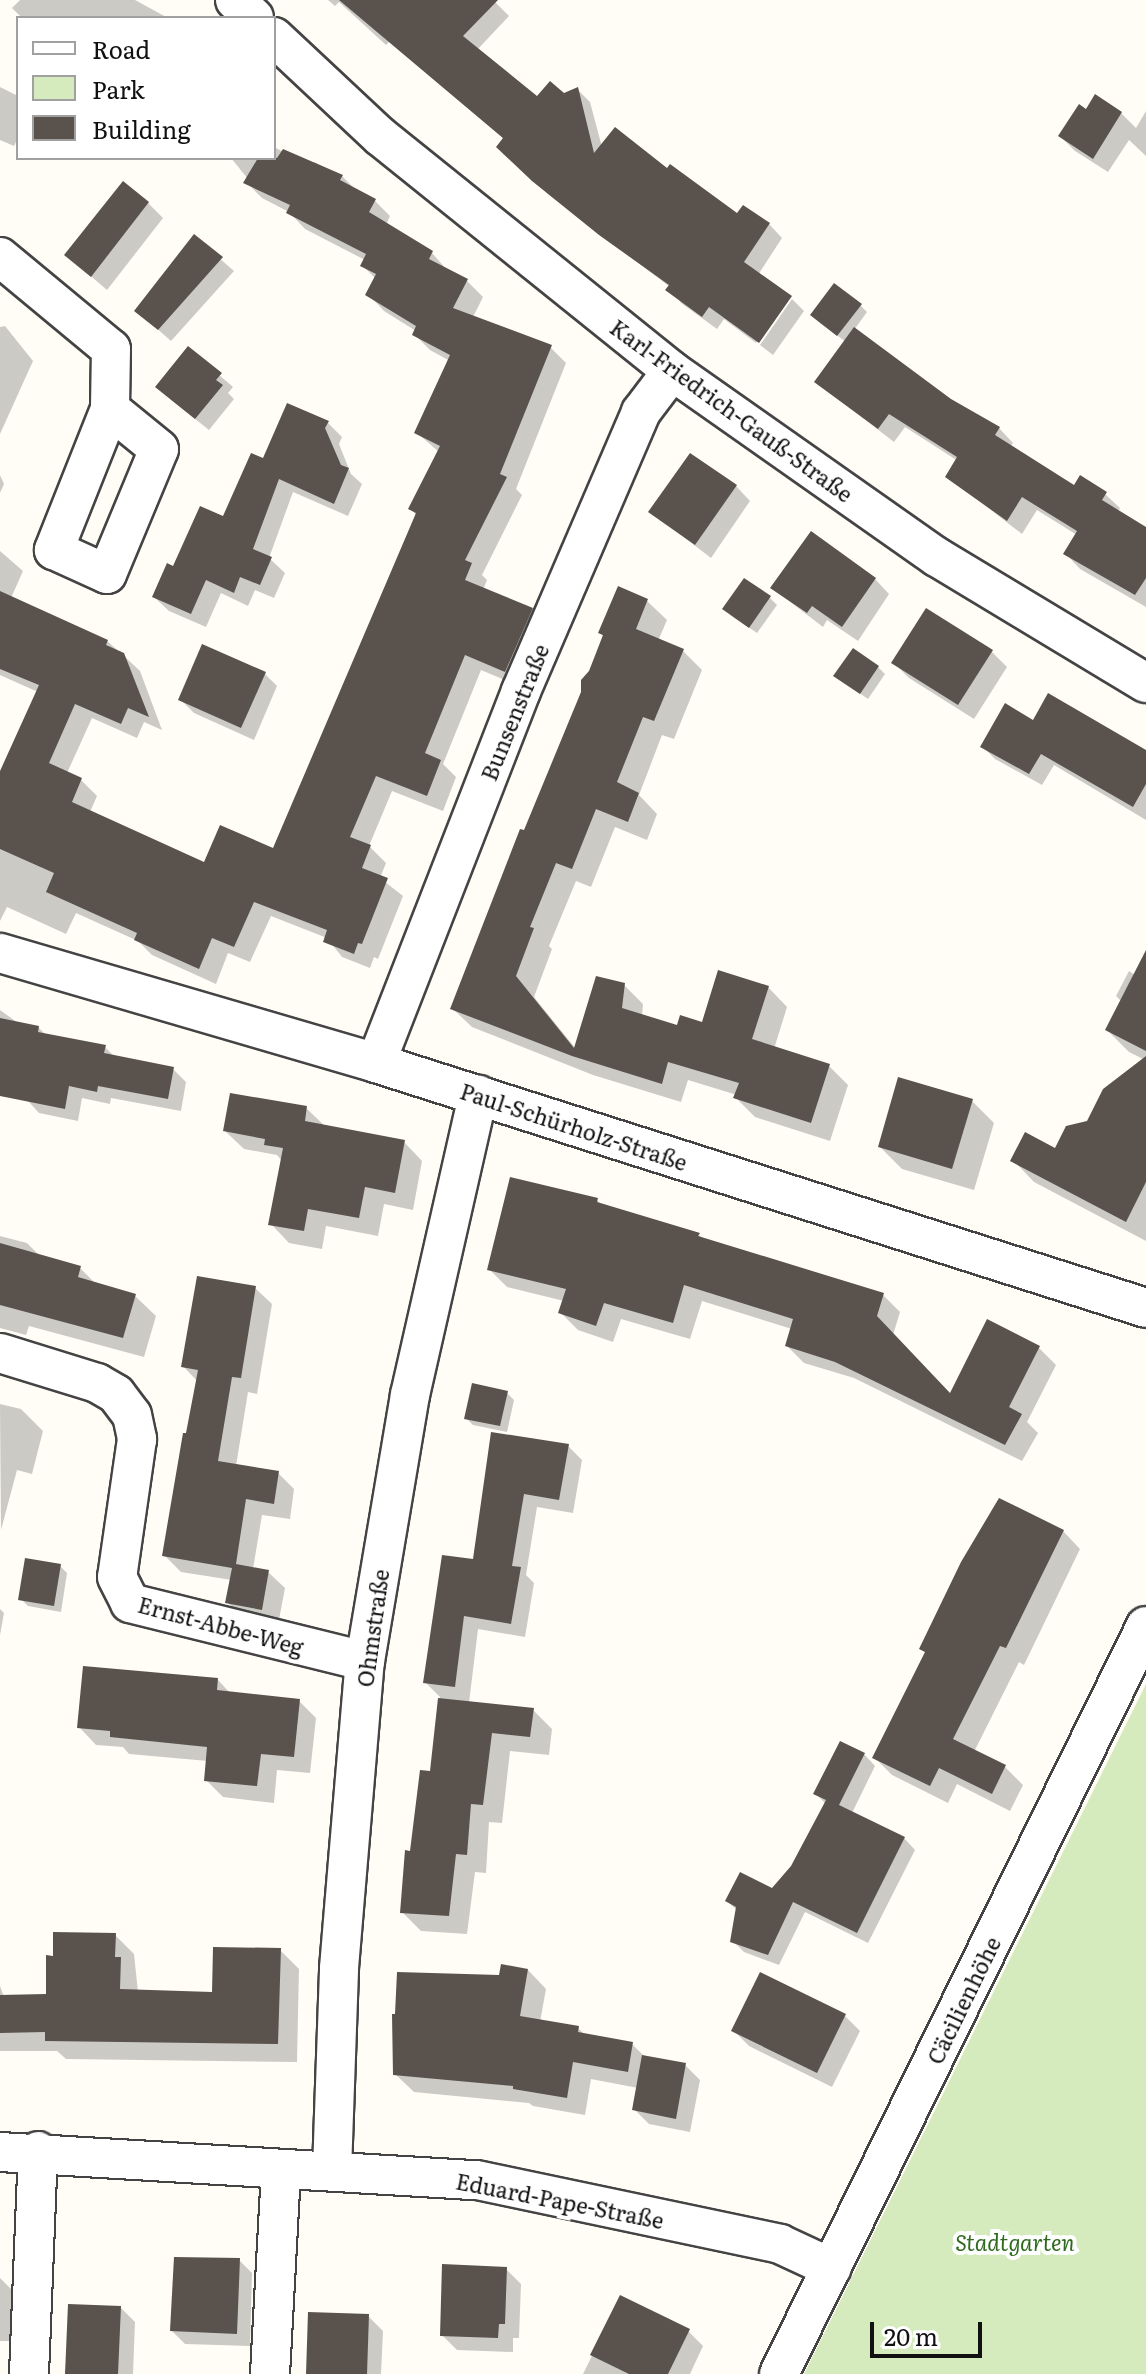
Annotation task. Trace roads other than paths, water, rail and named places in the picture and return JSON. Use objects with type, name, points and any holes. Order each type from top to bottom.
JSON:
[{"type":"street","points":[[235,0],[252,16]]},
{"type":"street","name":"Karl-Friedrich-Gauß-Straße","points":[[276,39],[381,137],[672,371],[937,557],[1146,683]]},
{"type":"street","points":[[0,257],[111,349],[110,409]]},
{"type":"street","name":"Bunsenstraße","points":[[376,1063],[527,676],[641,412],[672,371]]},
{"type":"street","name":"Paul-Schürholz-Straße","points":[[0,953],[376,1063],[1146,1308]]},
{"type":"street","name":"Ohmstraße","points":[[332,2171],[339,1968],[365,1661],[410,1395],[478,1095]]},
{"type":"street","name":"Ernst-Abbe-Weg","points":[[0,1353],[108,1387],[132,1415],[137,1439],[117,1577],[130,1603],[365,1661]]},
{"type":"street","name":"Cäcilienhöhe","points":[[779,2374],[1146,1626]]},
{"type":"street","points":[[29,2374],[38,2151]]},
{"type":"street","name":"Eduard-Pape-Straße","points":[[0,2152],[38,2151],[477,2180],[780,2244],[832,2268]]},
{"type":"street","points":[[270,2374],[281,2169]]},
{"type":"park label","name":"Stadtgarten","points":[[1015,2242]]}]
